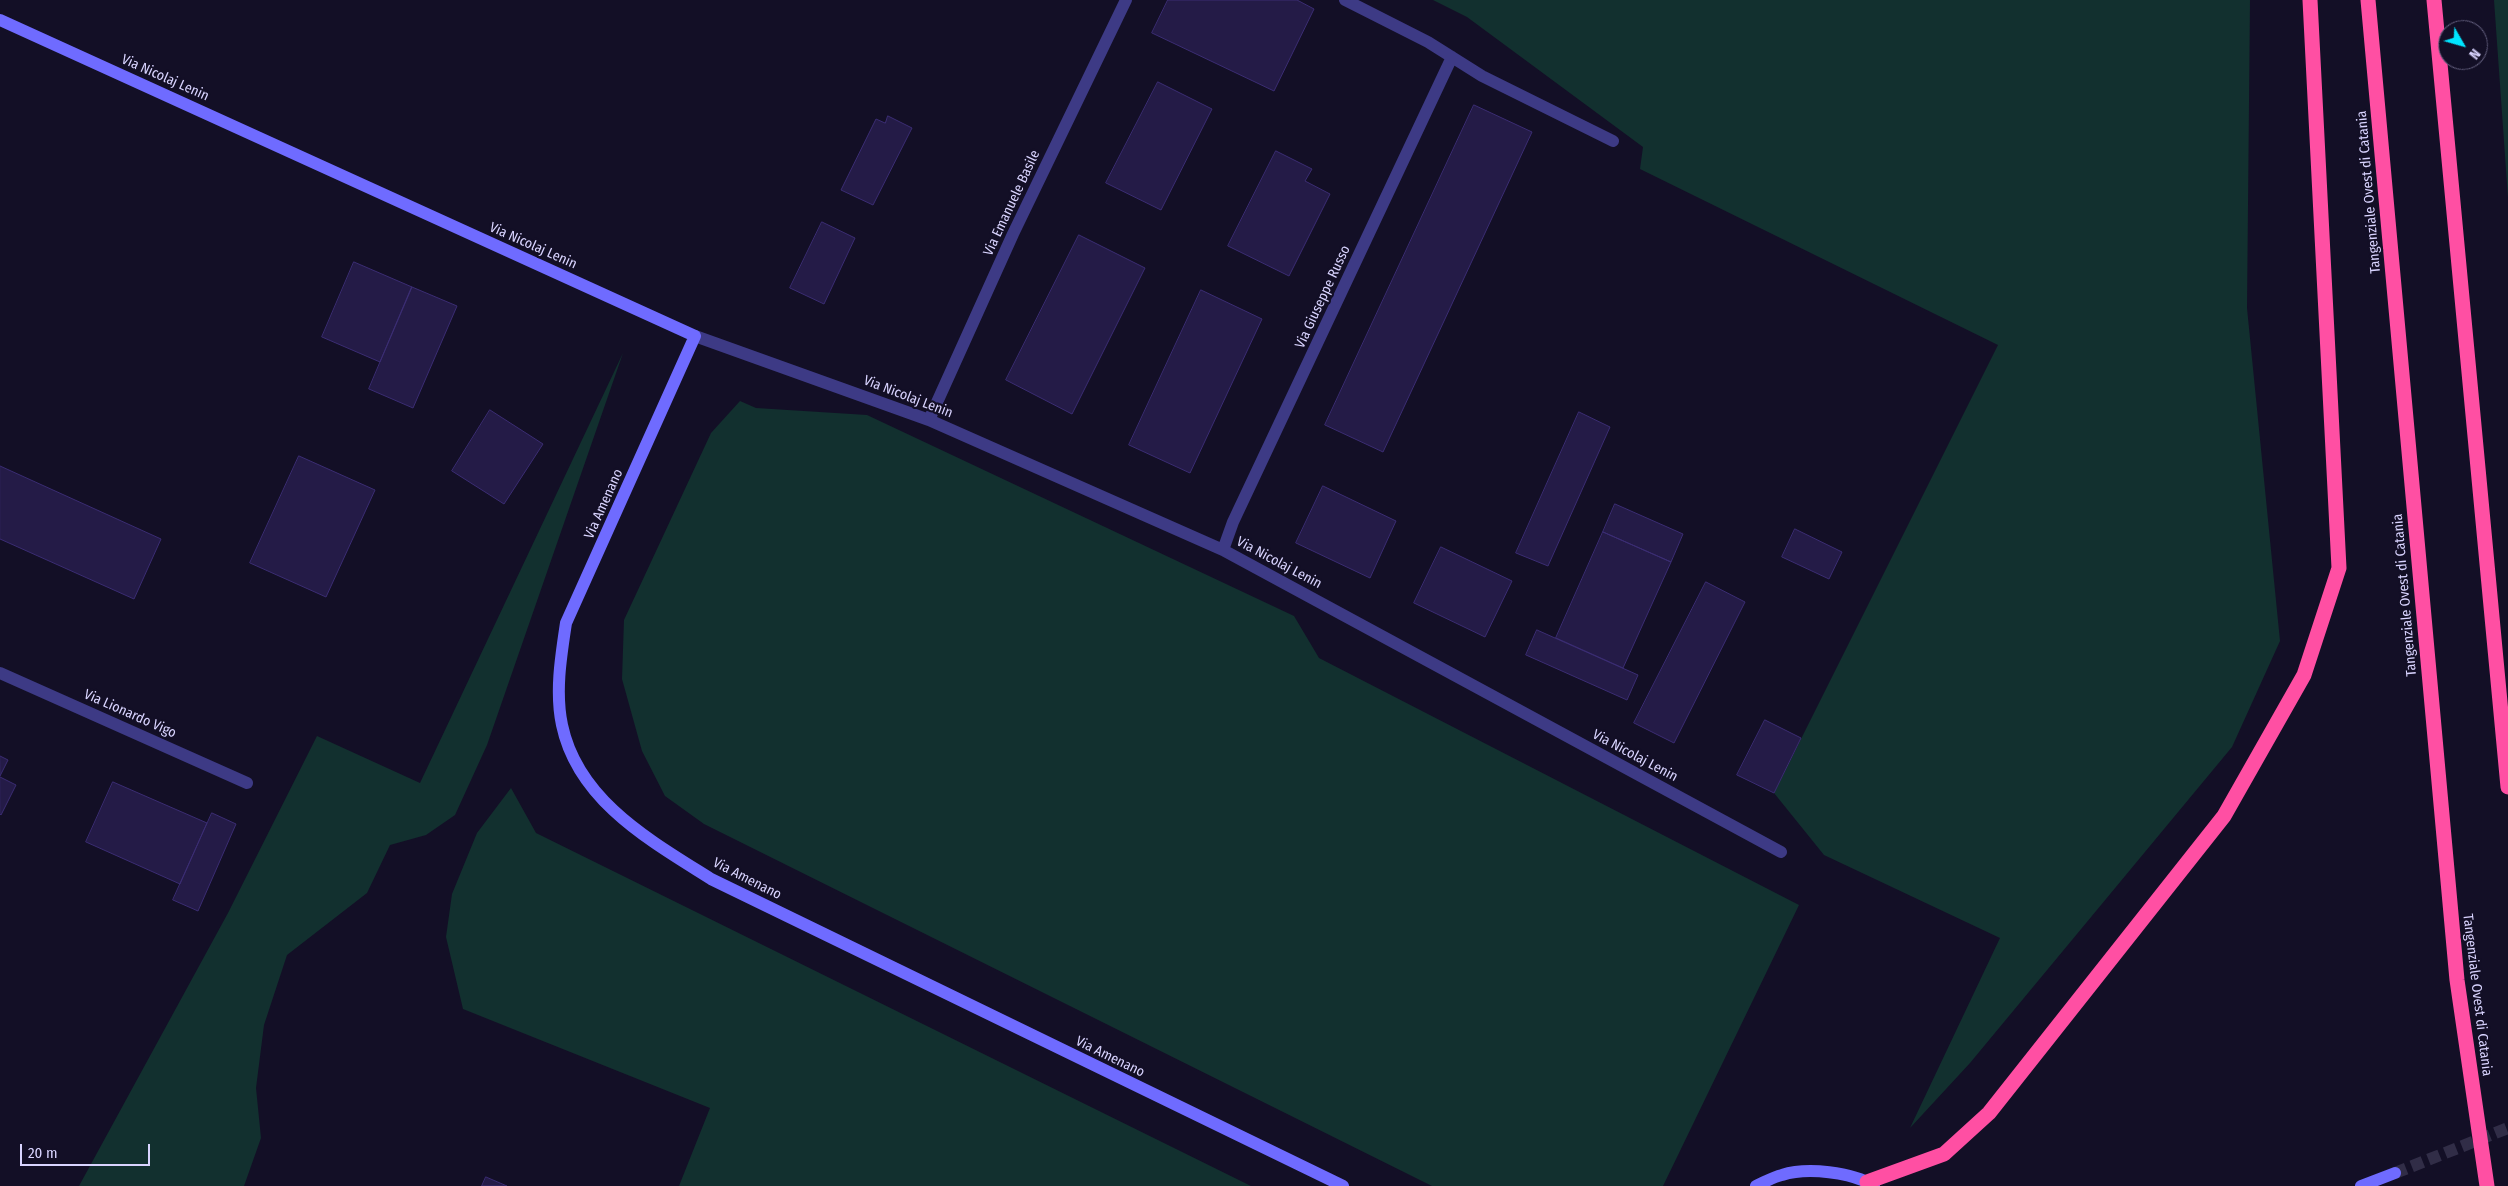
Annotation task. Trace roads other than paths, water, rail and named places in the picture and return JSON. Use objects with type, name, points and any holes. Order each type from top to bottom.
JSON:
[{"type":"highway","points":[[1871,1184],[1944,1154],[1989,1113],[2224,816],[2304,675],[2339,568],[2310,0]]},
{"type":"highway","name":"Tangenziale Ovest di Catania","points":[[2368,0],[2457,980],[2487,1186]]},
{"type":"highway","points":[[2434,0],[2508,787]]},
{"type":"main road","name":"Via Nicolaj Lenin","points":[[0,20],[695,336]]},
{"type":"main road","name":"Via Amenano","points":[[695,336],[566,623],[559,674],[562,725],[578,770],[605,803],[641,835],[711,879],[1343,1186]]},
{"type":"main road","points":[[1756,1186],[1783,1174],[1826,1171],[1871,1184]]},
{"type":"main road","points":[[2361,1186],[2395,1173]]},
{"type":"street","name":"Via Emanuele Basile","points":[[929,420],[1013,234],[1126,0]]},
{"type":"street","points":[[1346,0],[1428,42],[1482,76],[1613,141]]},
{"type":"street","name":"Via Giuseppe Russo","points":[[1223,550],[1234,522],[1452,57]]},
{"type":"street","name":"Via Nicolaj Lenin","points":[[695,336],[929,420],[1223,550],[1781,852]]},
{"type":"street","name":"Via Lionardo Vigo","points":[[0,672],[247,783]]},
{"type":"tunnel","points":[[2395,1173],[2508,1128]]}]
